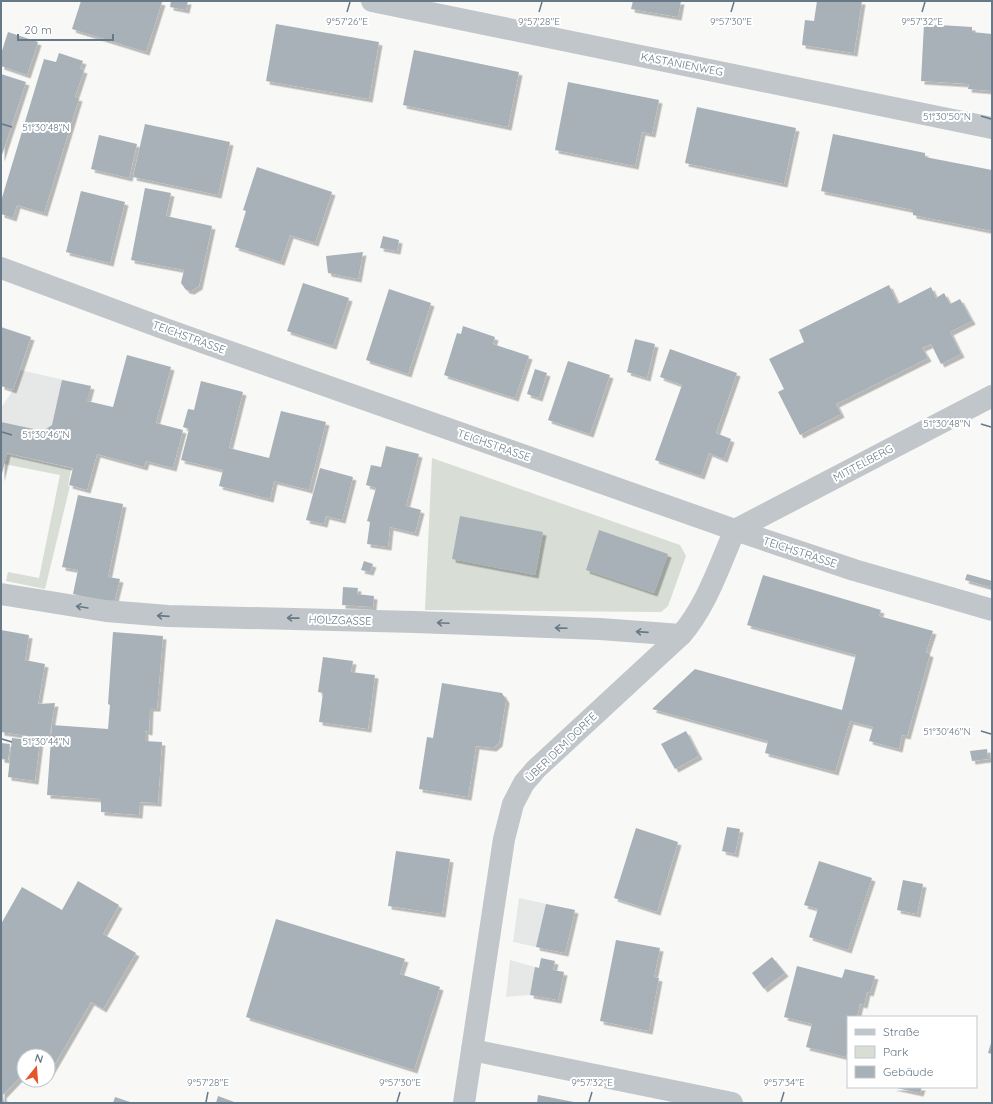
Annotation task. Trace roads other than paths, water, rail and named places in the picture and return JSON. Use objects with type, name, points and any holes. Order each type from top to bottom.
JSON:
[{"type":"street","name":"KASTANIENWEG","points":[[372,1],[992,128]]},
{"type":"street","name":"TEICHSTRASSE","points":[[1,268],[168,330],[735,530],[854,570],[992,610]]},
{"type":"street","name":"MITTELBERG","points":[[735,530],[992,396]]},
{"type":"street","name":"ÜBER DEM DORFE","points":[[464,1103],[504,839],[513,804],[524,783],[536,769],[692,622],[700,608],[735,530]]},
{"type":"street","name":"HOLZGASSE","points":[[1,594],[106,611],[168,616],[408,622],[600,629],[680,634]]},
{"type":"street","points":[[472,1050],[732,1103]]}]
